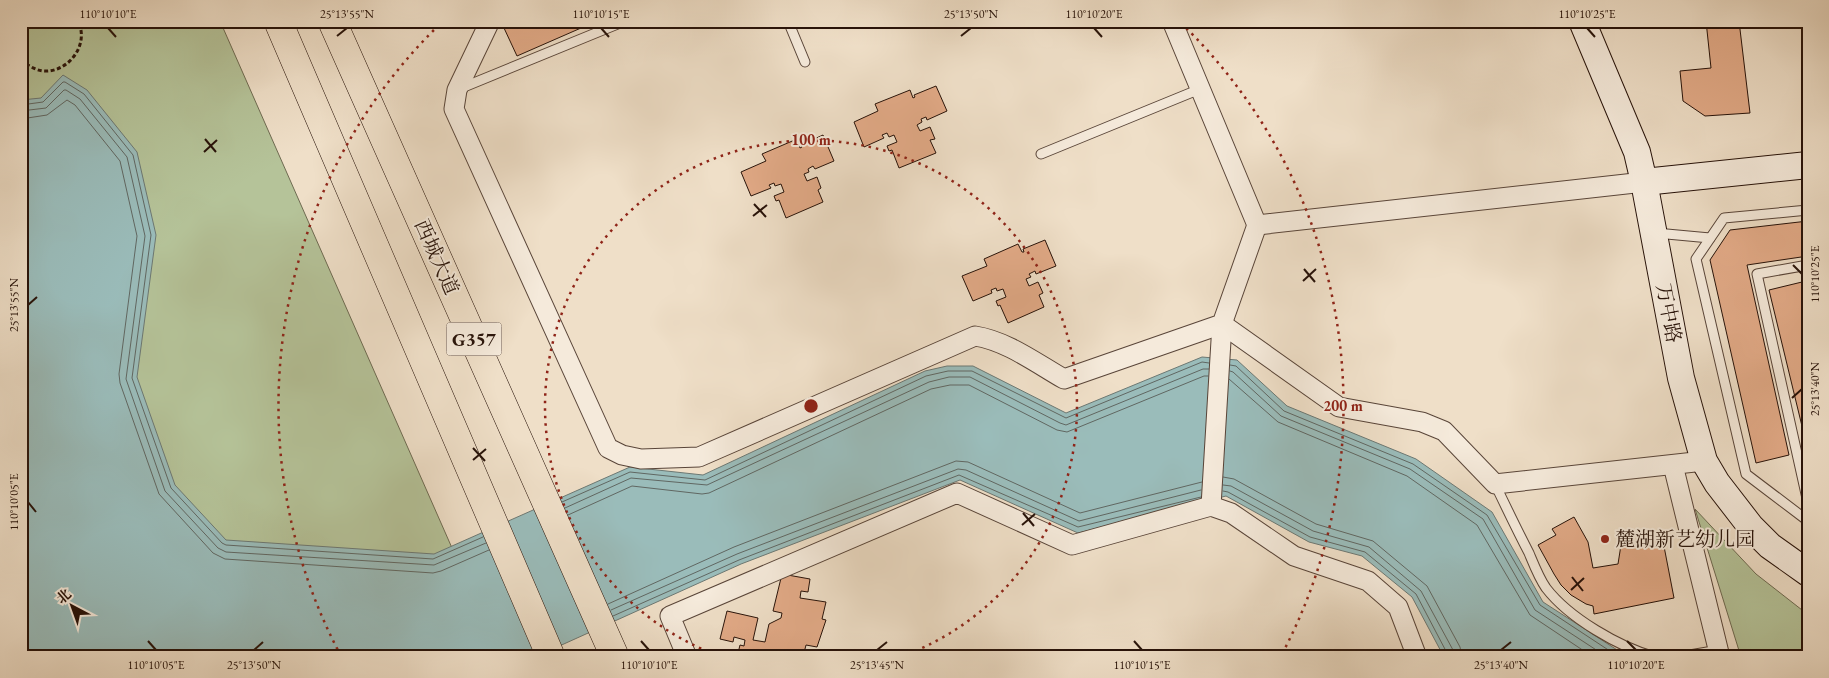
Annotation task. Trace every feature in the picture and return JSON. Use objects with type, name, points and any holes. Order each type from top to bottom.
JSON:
[{"type":"highway","name":"G357","points":[[278,21],[551,657]]},
{"type":"highway","name":"西城大道","points":[[332,21],[615,657]]},
{"type":"street","points":[[490,21],[457,90],[454,109],[608,448],[622,455],[641,458],[699,457],[975,336],[990,338],[1003,344],[1064,379],[1222,324]]},
{"type":"street","points":[[1172,21],[1257,225],[1222,324],[1211,506]]},
{"type":"street","name":"万中路","points":[[1582,21],[1636,152],[1644,182],[1681,378],[1704,461],[1722,489],[1751,527],[1770,546],[1808,573]]},
{"type":"street","points":[[1257,225],[1808,165]]},
{"type":"street","points":[[1222,324],[1339,406],[1422,422],[1444,431],[1495,484],[1704,461]]},
{"type":"street","points":[[1673,465],[1720,654]]},
{"type":"street","points":[[687,657],[670,616],[957,493],[1072,545],[1211,506],[1231,513],[1294,556],[1368,581],[1398,606],[1417,657]]},
{"type":"lane","points":[[457,90],[626,21]]},
{"type":"lane","points":[[788,21],[805,62]]},
{"type":"lane","points":[[1041,154],[1200,89]]},
{"type":"lane","points":[[1808,210],[1724,218],[1696,259],[1746,474],[1808,520]]},
{"type":"lane","points":[[1654,233],[1710,238]]},
{"type":"lane","points":[[1808,265],[1757,274],[1808,502]]},
{"type":"lane","points":[[1495,484],[1541,580],[1555,597],[1586,623],[1614,641],[1634,651],[1655,657]]},
{"type":"lane","points":[[1678,657],[1720,654]]},
{"type":"path","points":[[21,60],[31,68],[42,71],[54,70],[64,66],[73,58],[79,48],[81,36],[78,21]]},
{"type":"green space","points":[[21,21],[220,21],[500,657],[21,657]]},
{"type":"green space","points":[[1695,509],[1756,574],[1802,610],[1808,611],[1808,657],[1741,657]]},
{"type":"water","points":[[63,75],[87,90],[137,152],[156,235],[137,377],[175,485],[226,540],[434,554],[630,467],[703,475],[925,371],[947,366],[973,366],[1066,413],[1202,357],[1237,360],[1287,406],[1416,459],[1492,512],[1543,602],[1628,657],[1444,657],[1412,597],[1362,556],[1309,542],[1226,496],[1078,533],[960,480],[741,564],[535,657],[21,657],[21,100],[41,98]]},
{"type":"building","points":[[507,21],[597,21],[517,56],[504,28]]},
{"type":"building","points":[[1706,21],[1739,21],[1750,113],[1705,116],[1683,101],[1680,71],[1711,68]]},
{"type":"building","points":[[936,86],[947,111],[927,120],[926,117],[921,119],[922,122],[917,125],[920,131],[930,127],[935,139],[930,140],[936,153],[899,168],[892,150],[889,151],[887,146],[897,142],[894,135],[889,137],[887,133],[882,135],[884,138],[864,147],[854,122],[878,111],[875,104],[910,90],[913,98],[915,97],[914,95]]},
{"type":"building","points":[[823,135],[834,161],[815,169],[813,166],[808,169],[809,172],[804,174],[807,181],[817,177],[821,188],[818,190],[823,202],[786,218],[779,200],[776,201],[774,196],[784,192],[781,184],[775,186],[774,183],[769,185],[771,188],[751,196],[741,172],[766,161],[762,154],[797,139],[800,148],[802,147],[801,145]]},
{"type":"building","points":[[1808,221],[1808,256],[1747,265],[1789,455],[1756,463],[1710,260],[1730,230]]},
{"type":"building","points":[[1045,240],[1056,266],[1036,274],[1035,271],[1029,274],[1031,277],[1026,279],[1029,286],[1038,282],[1043,293],[1039,295],[1044,307],[1008,323],[1000,305],[998,306],[996,301],[1006,297],[1003,289],[997,291],[996,288],[991,290],[992,293],[973,301],[962,276],[987,266],[984,259],[1018,244],[1022,252],[1024,252],[1023,249]]},
{"type":"building","points":[[1802,282],[1808,305],[1808,451],[1769,290]]},
{"type":"building","points":[[1574,517],[1588,542],[1593,568],[1618,564],[1621,545],[1662,536],[1674,598],[1594,614],[1593,606],[1571,595],[1561,585],[1538,545],[1556,535],[1552,529]]},
{"type":"building","points":[[782,574],[810,579],[808,592],[801,591],[800,598],[826,602],[822,619],[826,620],[817,647],[806,645],[805,649],[796,657],[737,657],[740,645],[744,646],[745,640],[734,637],[733,642],[720,639],[727,611],[758,618],[753,640],[765,642],[769,624],[781,618],[782,613],[773,611]]},
{"type":"place","name":"麓湖新艺幼儿园","points":[[1605,539]]}]
